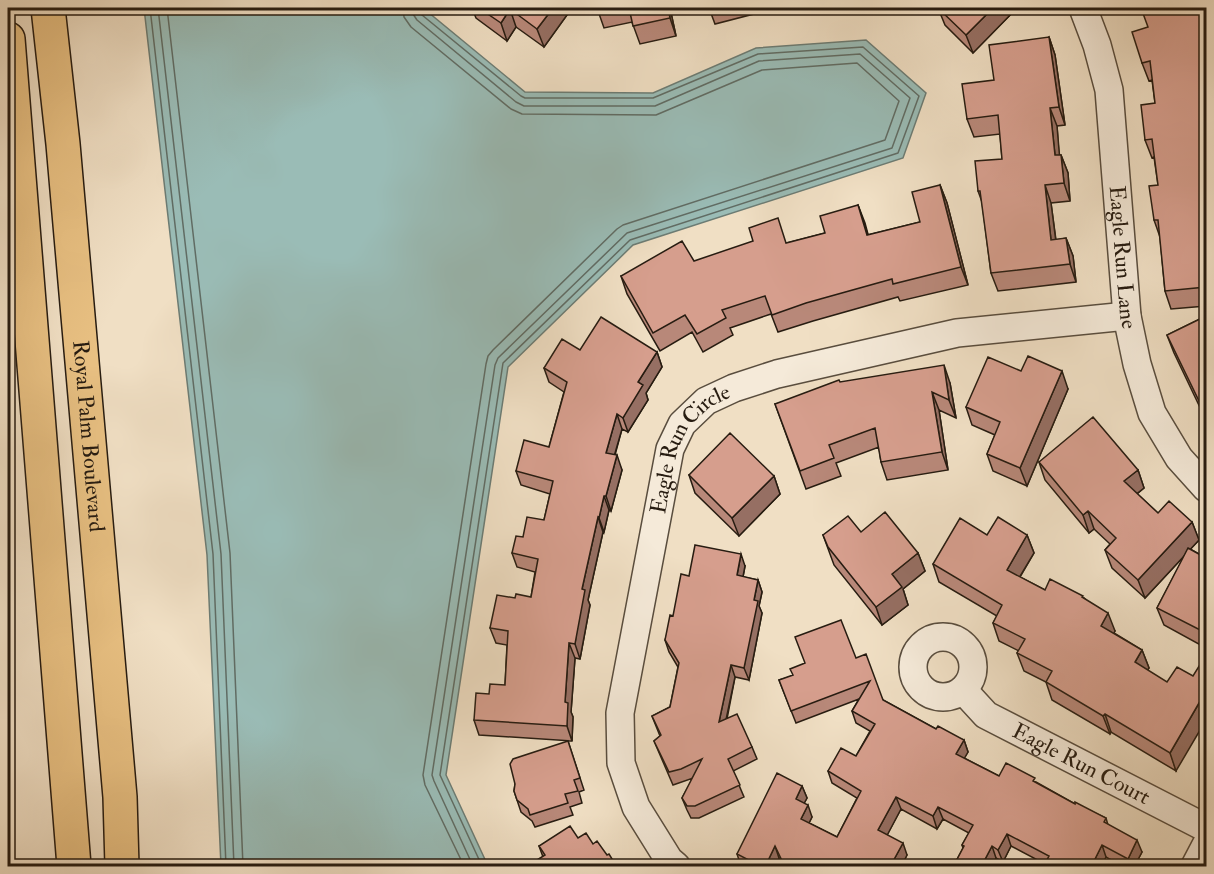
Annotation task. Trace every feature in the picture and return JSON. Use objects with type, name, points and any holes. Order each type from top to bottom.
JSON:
[{"type":"main road","name":"Royal Palm Boulevard","points":[[48,8],[63,144],[120,797],[122,867]]},
{"type":"main road","points":[[8,39],[74,867]]},
{"type":"street","name":"Eagle Run Lane","points":[[1083,8],[1097,45],[1109,90],[1127,316],[1137,364],[1152,413],[1179,458],[1206,488]]},
{"type":"street","name":"Eagle Run Circle","points":[[676,867],[669,860],[636,807],[621,763],[620,713],[670,449],[682,424],[706,401],[734,388],[777,374],[957,333],[1127,316]]},
{"type":"street","name":"Eagle Run Court","points":[[963,690],[986,715],[1206,828]]},
{"type":"street","points":[[1195,867],[1206,845]]},
{"type":"water","points":[[144,8],[423,8],[525,92],[653,93],[756,48],[866,40],[926,93],[903,158],[633,245],[508,367],[446,775],[488,866],[221,866],[207,555]]},
{"type":"building","points":[[479,8],[553,8],[537,29],[510,9],[501,23]]},
{"type":"building","points":[[629,8],[668,8],[670,18],[633,26]]},
{"type":"building","points":[[938,8],[993,8],[966,35]]},
{"type":"building","points":[[1141,8],[1206,8],[1206,42],[1201,44],[1206,90],[1206,287],[1165,291],[1158,220],[1154,220],[1149,186],[1158,185],[1152,139],[1145,140],[1141,105],[1155,103],[1150,61],[1142,63],[1132,32],[1148,27]]},
{"type":"building","points":[[1049,37],[1059,107],[1050,108],[1055,155],[1061,155],[1064,183],[1045,185],[1051,240],[1066,238],[1070,264],[991,273],[975,161],[1002,159],[998,115],[967,119],[962,84],[994,80],[989,45]]},
{"type":"building","points":[[940,185],[961,267],[893,284],[892,279],[772,315],[765,296],[722,310],[726,318],[697,334],[685,315],[653,333],[621,276],[682,241],[694,261],[753,241],[749,228],[778,218],[786,243],[825,233],[820,216],[858,205],[867,235],[920,222],[912,192]]},
{"type":"building","points":[[1206,316],[1206,403],[1201,405],[1167,335]]},
{"type":"building","points":[[601,317],[657,352],[638,382],[643,385],[623,418],[617,414],[606,453],[617,455],[598,517],[582,589],[585,590],[575,644],[569,643],[565,702],[568,703],[567,726],[474,720],[476,693],[489,694],[490,684],[505,685],[508,631],[490,628],[497,595],[515,598],[516,594],[531,597],[538,559],[512,553],[516,536],[523,537],[527,517],[544,520],[553,481],[516,471],[524,440],[549,447],[567,382],[544,368],[562,339],[580,350]]},
{"type":"building","points":[[1028,356],[1062,371],[1020,468],[987,454],[1000,422],[966,407],[988,357],[1021,371]]},
{"type":"building","points":[[944,365],[949,400],[932,392],[942,452],[881,462],[875,428],[829,445],[834,458],[800,471],[775,404],[839,380],[840,382]]},
{"type":"building","points":[[1093,417],[1138,470],[1124,481],[1158,513],[1169,501],[1192,522],[1138,580],[1105,550],[1116,538],[1088,511],[1083,515],[1039,462]]},
{"type":"building","points":[[730,433],[774,476],[732,518],[689,475]]},
{"type":"building","points":[[885,512],[918,553],[892,574],[902,587],[876,607],[828,547],[823,535],[848,516],[861,532]]},
{"type":"building","points":[[998,517],[1027,535],[1007,570],[1045,590],[1050,579],[1083,596],[1108,613],[1101,626],[1142,650],[1135,662],[1167,682],[1177,667],[1193,676],[1201,663],[1206,666],[1206,691],[1170,753],[1046,682],[1052,671],[1017,653],[1025,639],[993,623],[1002,605],[933,564],[960,518],[987,535]]},
{"type":"building","points":[[695,545],[741,554],[737,575],[758,580],[754,600],[758,601],[744,668],[731,665],[719,722],[737,714],[752,747],[728,759],[740,785],[695,806],[687,806],[682,798],[702,759],[669,772],[654,741],[661,735],[652,716],[670,707],[679,663],[665,640],[670,615],[673,616],[681,574],[689,576]]},
{"type":"building","points":[[1188,548],[1206,558],[1206,633],[1157,608]]},
{"type":"building","points":[[841,620],[856,658],[866,654],[883,700],[936,729],[938,726],[964,740],[956,754],[999,776],[1006,763],[1035,778],[1033,781],[1106,818],[1104,822],[1137,840],[1128,859],[1102,845],[1091,867],[1043,867],[1049,856],[1007,834],[998,850],[992,846],[981,867],[953,867],[973,825],[938,807],[933,816],[896,797],[878,830],[903,843],[891,865],[894,867],[785,867],[775,846],[765,867],[737,854],[777,773],[802,786],[796,799],[808,805],[801,819],[837,837],[861,791],[828,771],[841,748],[856,756],[875,724],[852,711],[870,681],[791,711],[779,680],[793,675],[790,669],[805,663],[795,637]]},
{"type":"building","points":[[568,741],[580,778],[574,780],[578,791],[565,794],[568,803],[530,815],[528,809],[517,800],[510,764],[513,759]]},
{"type":"building","points":[[570,826],[578,838],[586,833],[593,844],[597,841],[617,867],[541,867],[537,860],[545,855],[539,846]]}]
